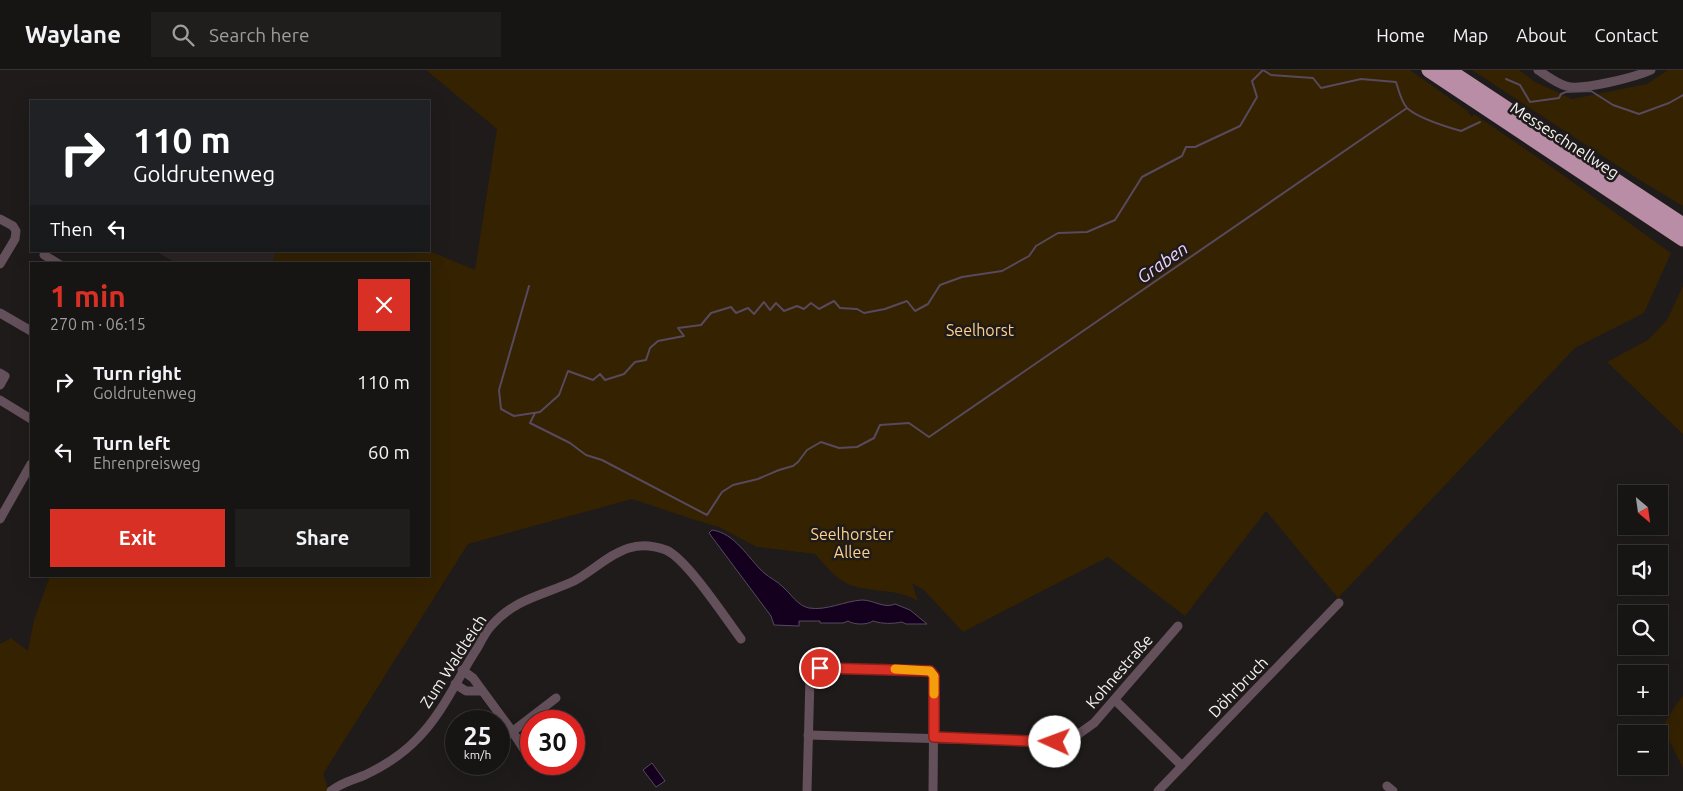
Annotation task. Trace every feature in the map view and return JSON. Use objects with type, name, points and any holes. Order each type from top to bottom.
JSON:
[{"type":"highway","name":"Messeschnellweg","points":[[1429,70],[1683,239]]},
{"type":"highway","name":"Messeschnellweg","points":[[1448,70],[1683,225]]},
{"type":"highway","points":[[1601,185],[1636,216],[1683,250]]},
{"type":"highway","points":[[1664,213],[1683,221]]},
{"type":"street","points":[[1538,70],[1568,87],[1581,87],[1630,77],[1651,70]]},
{"type":"street","points":[[0,219],[12,226],[16,231],[15,239],[0,264]]},
{"type":"street","points":[[44,255],[56,262]]},
{"type":"street","points":[[0,313],[30,330]]},
{"type":"street","points":[[0,373],[5,376],[0,385]]},
{"type":"street","points":[[0,400],[30,419]]},
{"type":"street","points":[[0,520],[4,503],[30,465]]},
{"type":"street","name":"Zum Waldteich","points":[[332,791],[339,784],[378,768],[406,749],[429,726],[491,626],[505,612],[522,601],[577,580],[618,552],[642,546],[668,551],[678,558],[688,568],[741,639]]},
{"type":"street","name":"Döhrbruch","points":[[1158,791],[1339,603]]},
{"type":"street","name":"Kohnestraße","points":[[808,735],[934,737],[1055,742],[1070,740],[1094,723],[1178,626]]},
{"type":"street","points":[[807,791],[810,677],[813,670],[820,668],[930,671],[934,676],[933,791]]},
{"type":"street","points":[[462,670],[473,678],[520,743]]},
{"type":"street","points":[[455,684],[466,691],[482,691]]},
{"type":"street","points":[[512,731],[556,698]]},
{"type":"street","points":[[1115,700],[1182,766]]},
{"type":"shaded area","points":[[157,252],[277,252],[273,262],[174,262]]},
{"type":"shaded area","points":[[712,530],[728,536],[741,547],[764,573],[781,585],[805,607],[815,609],[862,600],[883,605],[895,604],[910,610],[927,624],[880,623],[873,621],[861,624],[848,621],[843,623],[820,623],[820,621],[799,621],[799,626],[774,625],[771,616],[709,533]]},
{"type":"shaded area","points":[[652,763],[665,781],[656,787],[643,770]]},
{"type":"green space","name":"Seelhorst","points":[[426,70],[1410,70],[1469,112],[1472,117],[1474,114],[1556,170],[1671,253],[1644,313],[1575,348],[1338,598],[1266,511],[1185,616],[1108,557],[963,632],[924,590],[912,583],[918,601],[902,594],[850,585],[835,575],[815,554],[757,547],[719,527],[632,499],[468,544],[323,774],[329,791],[0,791],[0,644],[11,638],[28,651],[34,620],[50,577],[430,577],[430,262],[273,262],[277,252],[430,251],[475,270],[497,129]]},
{"type":"green space","points":[[1472,70],[1519,70],[1535,82],[1572,99],[1647,84],[1668,70],[1683,70],[1683,206],[1638,179]]},
{"type":"green space","points":[[1683,286],[1683,434],[1607,362],[1648,340],[1667,320]]},
{"type":"green space","points":[[1683,696],[1683,768],[1669,740],[1668,725],[1665,723]]},
{"type":"waterway","points":[[1263,70],[1271,75],[1313,78],[1321,88],[1361,79],[1396,82],[1405,105],[1418,115],[1461,131],[1480,122]]},
{"type":"waterway","points":[[529,286],[499,390],[501,409],[514,416],[540,412],[559,395],[568,371],[593,380],[600,374],[605,380],[624,374],[635,362],[646,360],[650,348],[658,341],[684,336],[678,328],[701,325],[711,313],[731,307],[736,313],[748,308],[754,314],[764,302],[770,310],[776,303],[784,311],[797,306],[804,309],[811,303],[819,309],[834,301],[840,308],[857,309],[864,313],[885,309],[907,301],[915,311],[928,304],[940,285],[962,277],[1002,271],[1029,256],[1036,246],[1058,233],[1087,232],[1115,220],[1142,177],[1182,156],[1186,147],[1195,147],[1240,126],[1257,97],[1252,81],[1263,70]]},
{"type":"waterway","points":[[1506,79],[1520,85],[1530,102],[1559,98],[1561,94],[1566,92],[1591,91],[1613,105],[1639,114],[1669,103],[1683,95]]},
{"type":"waterway","name":"Graben","points":[[535,413],[530,423],[570,443],[586,455],[602,460],[707,515],[722,492],[733,485],[758,479],[793,466],[807,450],[821,442],[839,448],[857,447],[874,438],[880,425],[909,423],[929,437],[1407,108]]},
{"type":"slow traffic","points":[[895,669],[930,671],[934,676],[934,694]]},
{"type":"route","points":[[820,668],[930,671],[934,676],[934,737],[1055,742]]},
{"type":"park label","name":"Seelhorster Allee","points":[[852,543]]}]
